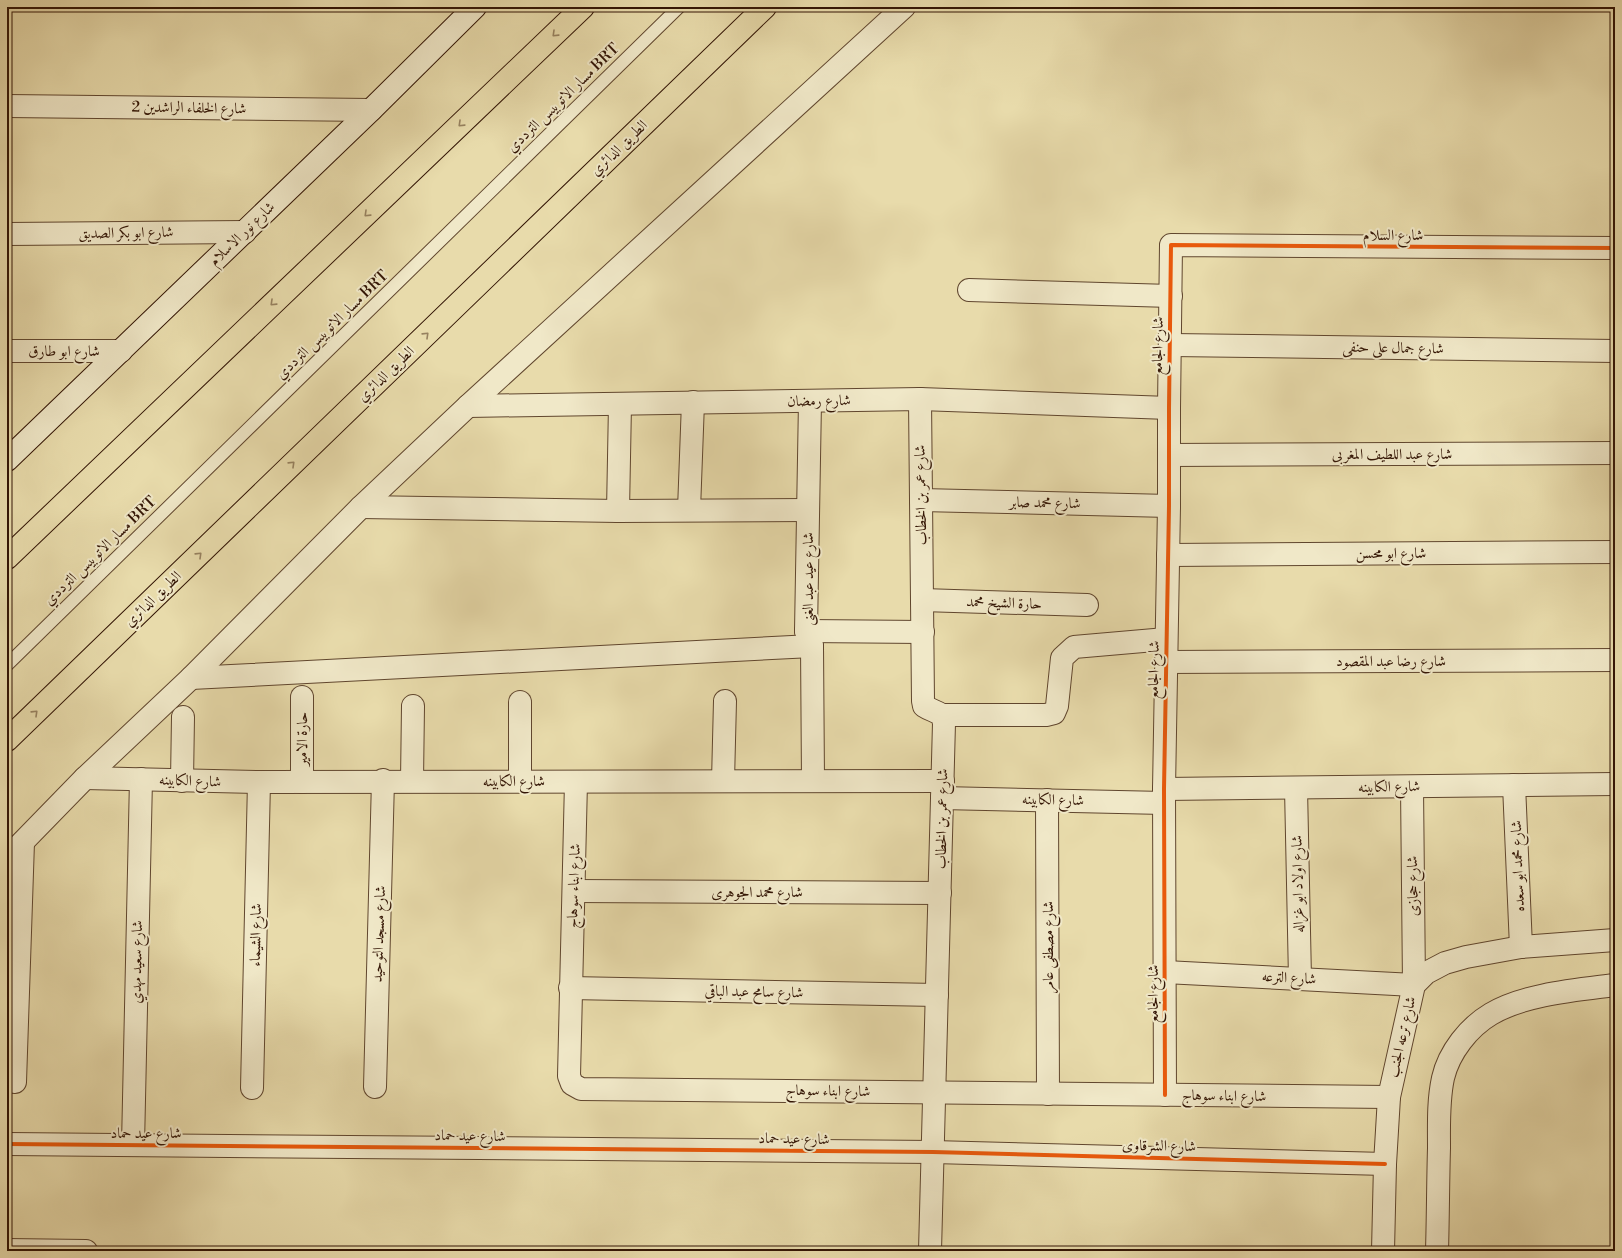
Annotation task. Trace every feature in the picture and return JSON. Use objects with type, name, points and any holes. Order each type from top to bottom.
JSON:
[{"type":"highway","points":[[7,558],[583,7]]},
{"type":"highway","name":"الطريق الدائري","points":[[7,740],[765,7]]},
{"type":"street","name":"شارع نور الاسلام","points":[[7,460],[245,232],[475,7]]},
{"type":"street","points":[[7,858],[85,778],[191,678],[361,507],[468,406],[904,7]]},
{"type":"street","name":"شارع الخلفاء الراشدين 2","points":[[7,106],[371,110]]},
{"type":"street","name":"شارع ابو بكر الصديق","points":[[7,234],[245,232]]},
{"type":"street","name":"شارع السلام","points":[[1171,245],[1615,248]]},
{"type":"street","name":"شارع الجامع","points":[[1165,1095],[1164,796],[1169,506],[1171,245]]},
{"type":"street","points":[[969,290],[1171,296]]},
{"type":"street","name":"شارع جمال على حنفى","points":[[1171,345],[1615,351]]},
{"type":"street","name":"شارع ابو طارق","points":[[7,351],[121,350]]},
{"type":"street","name":"شارع رمضان","points":[[468,406],[920,399],[1169,408]]},
{"type":"street","name":"شارع عمر بن الخطاب","points":[[920,399],[924,706],[942,715],[944,723],[930,1251]]},
{"type":"street","name":"شارع عيد عبد الغنى","points":[[810,401],[808,510],[809,638],[813,780]]},
{"type":"street","points":[[689,510],[693,402]]},
{"type":"street","points":[[618,511],[620,404]]},
{"type":"street","name":"شارع عبد اللطيف المغربى","points":[[1169,455],[1615,453]]},
{"type":"street","name":"شارع محمد صابر","points":[[921,500],[1169,506]]},
{"type":"street","points":[[361,507],[618,511],[808,510]]},
{"type":"street","name":"شارع ابو محسن","points":[[1168,555],[1615,552]]},
{"type":"street","name":"حارة الشيخ محمد","points":[[922,600],[1087,605]]},
{"type":"street","points":[[191,678],[923,632]]},
{"type":"street","points":[[942,715],[1046,715],[1054,713],[1058,706],[1062,658],[1074,647],[1166,639]]},
{"type":"street","name":"شارع رضا عبد المقصود","points":[[1166,662],[1615,660]]},
{"type":"street","name":"حارة الامير","points":[[302,697],[302,782]]},
{"type":"street","points":[[723,781],[725,701]]},
{"type":"street","points":[[520,702],[520,781]]},
{"type":"street","points":[[412,781],[413,706]]},
{"type":"street","points":[[182,781],[183,717]]},
{"type":"street","name":"شارع الكابينه","points":[[85,778],[259,782],[383,780],[576,782],[813,780],[943,789],[1047,800],[1164,796],[1296,788],[1615,784]]},
{"type":"street","name":"شارع سعيد مهدي","points":[[133,1145],[141,779]]},
{"type":"street","name":"شارع مسجد التوحيد","points":[[375,1087],[383,780]]},
{"type":"street","name":"شارع الشيماء","points":[[252,1088],[259,782]]},
{"type":"street","name":"شارع ابناء سوهاج","points":[[576,782],[569,1076],[572,1084],[581,1089],[1389,1097]]},
{"type":"street","name":"شارع محمد ابو سعده","points":[[1514,785],[1521,947]]},
{"type":"street","name":"شارع حجازى","points":[[1412,787],[1414,985]]},
{"type":"street","name":"شارع اولاد ابو غزاله","points":[[1296,788],[1300,979]]},
{"type":"street","name":"شارع مصطفى عامر","points":[[1047,800],[1048,1094]]},
{"type":"street","points":[[15,1082],[23,842]]},
{"type":"street","name":"شارع محمد الجوهرى","points":[[574,891],[940,893]]},
{"type":"street","name":"شارع ترعه الجنب","points":[[1383,1251],[1385,1164],[1389,1097],[1414,985],[1426,973],[1445,963],[1466,957],[1521,947],[1615,940]]},
{"type":"street","name":"شارع الترعه","points":[[1165,972],[1414,985]]},
{"type":"street","points":[[1437,1251],[1440,1104],[1444,1077],[1454,1052],[1470,1030],[1491,1014],[1516,1003],[1577,990],[1615,985]]},
{"type":"street","name":"شارع سامح عبد الباقي","points":[[570,988],[937,995]]},
{"type":"street","name":"شارع عيد حماد","points":[[7,1144],[933,1152]]},
{"type":"street","name":"شارع الشرقاوى","points":[[933,1152],[1385,1164]]},
{"type":"street","points":[[7,1250],[86,1251]]},
{"type":"lane","name":"مسار الاتوبيس الترددي BRT","points":[[7,665],[679,7]]},
{"type":"cycle path","points":[[1165,1095],[1164,789],[1169,506],[1171,245],[1615,248]]},
{"type":"cycle path","points":[[7,1144],[933,1152],[1385,1164]]}]
